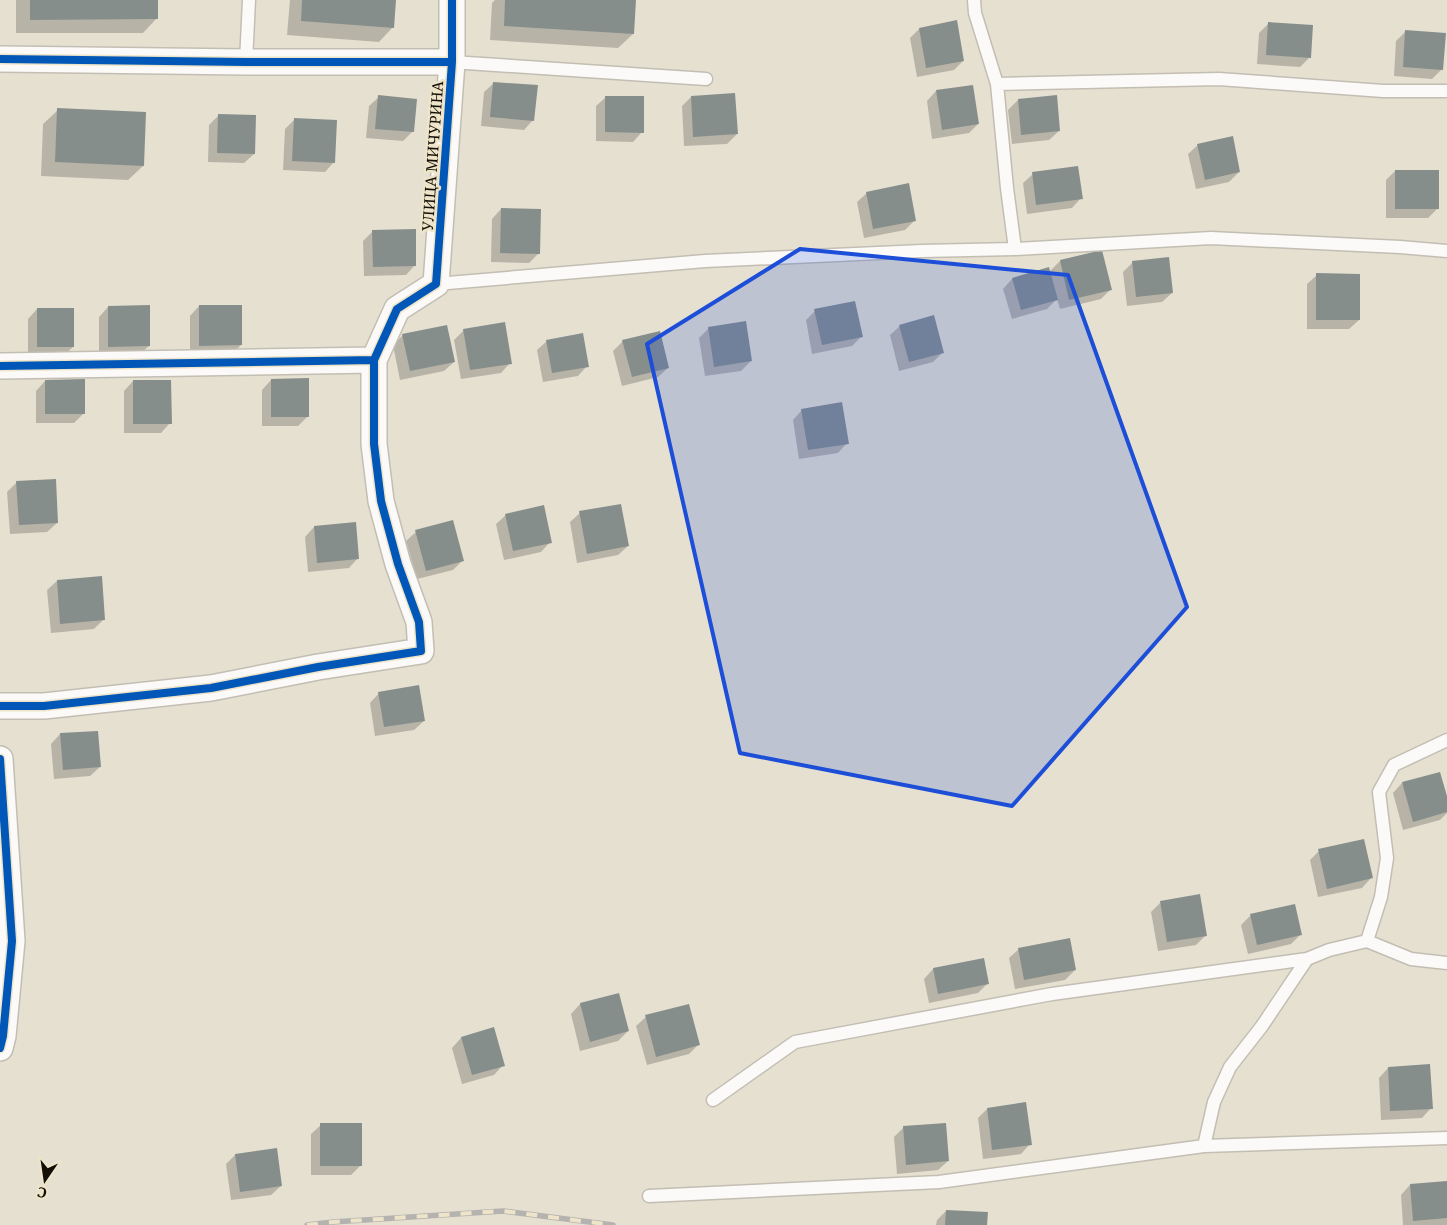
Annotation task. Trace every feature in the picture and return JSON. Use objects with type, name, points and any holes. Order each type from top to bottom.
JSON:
[{"type":"street","name":"УЛИЦА МИЧУРИНА","points":[[436,284],[452,62],[452,0]]},
{"type":"street","points":[[0,59],[452,62]]},
{"type":"street","points":[[0,706],[44,706],[211,688],[318,667],[421,650],[419,622],[398,564],[381,501],[374,444],[374,360],[398,309],[436,284]]},
{"type":"street","points":[[0,366],[374,360]]},
{"type":"street","points":[[0,759],[12,941],[3,1036],[0,1048]]},
{"type":"lane","points":[[246,62],[249,0]]},
{"type":"lane","points":[[974,0],[975,13],[997,84],[1015,249]]},
{"type":"lane","points":[[452,62],[706,79]]},
{"type":"lane","points":[[997,84],[1219,79],[1383,91],[1447,91]]},
{"type":"lane","points":[[436,284],[705,261],[922,251],[1015,249],[1211,238],[1400,246],[1447,251]]},
{"type":"lane","points":[[1367,941],[1381,897],[1387,858],[1379,792],[1394,765],[1447,740]]},
{"type":"lane","points":[[713,1100],[795,1042],[1052,994],[1307,959],[1329,950],[1367,941],[1412,959],[1447,963]]},
{"type":"lane","points":[[1204,1146],[1214,1102],[1230,1067],[1262,1026],[1307,959]]},
{"type":"lane","points":[[649,1196],[939,1182],[1204,1146],[1447,1138]]},
{"type":"highlighted area","points":[[800,249],[1068,275],[1187,607],[1012,806],[740,753],[647,344]]},
{"type":"building","points":[[30,0],[158,0],[158,19],[30,20]]},
{"type":"building","points":[[302,0],[396,0],[394,28],[301,21]]},
{"type":"building","points":[[505,0],[636,0],[634,34],[504,26]]},
{"type":"building","points":[[957,20],[964,61],[926,68],[919,28]]},
{"type":"building","points":[[1268,22],[1313,25],[1311,58],[1266,55]]},
{"type":"building","points":[[1405,30],[1446,33],[1443,70],[1403,67]]},
{"type":"building","points":[[493,82],[538,85],[534,121],[490,117]]},
{"type":"building","points":[[973,85],[979,124],[942,130],[936,90]]},
{"type":"building","points":[[735,93],[738,134],[693,137],[691,96]]},
{"type":"building","points":[[378,95],[417,99],[414,132],[375,129]]},
{"type":"building","points":[[1057,95],[1060,131],[1021,135],[1018,99]]},
{"type":"building","points":[[605,96],[644,96],[644,133],[605,132]]},
{"type":"building","points":[[57,108],[146,112],[144,166],[55,162]]},
{"type":"building","points":[[218,114],[256,115],[255,154],[217,153]]},
{"type":"building","points":[[294,118],[337,120],[335,163],[292,161]]},
{"type":"building","points":[[1233,136],[1240,172],[1205,180],[1197,144]]},
{"type":"building","points":[[1078,166],[1083,199],[1036,205],[1032,172]]},
{"type":"building","points":[[1395,170],[1439,170],[1439,209],[1395,209]]},
{"type":"building","points":[[909,183],[916,221],[873,229],[866,192]]},
{"type":"building","points":[[501,208],[541,209],[540,254],[500,253]]},
{"type":"building","points":[[416,229],[416,266],[373,267],[372,230]]},
{"type":"building","points":[[1102,250],[1112,290],[1069,300],[1060,260]]},
{"type":"building","points":[[1169,257],[1173,293],[1136,297],[1132,261]]},
{"type":"building","points":[[1049,267],[1058,300],[1021,310],[1012,278]]},
{"type":"building","points":[[1316,273],[1360,274],[1360,320],[1316,320]]},
{"type":"building","points":[[855,301],[863,337],[822,345],[814,309]]},
{"type":"building","points":[[150,305],[150,346],[108,347],[108,306]]},
{"type":"building","points":[[199,305],[242,305],[242,345],[199,346]]},
{"type":"building","points":[[37,308],[74,308],[74,347],[37,347]]},
{"type":"building","points":[[934,315],[944,353],[909,362],[899,325]]},
{"type":"building","points":[[746,321],[752,361],[714,367],[708,327]]},
{"type":"building","points":[[505,322],[512,364],[470,370],[463,329]]},
{"type":"building","points":[[447,325],[455,362],[410,371],[402,334]]},
{"type":"building","points":[[660,331],[669,368],[632,377],[622,340]]},
{"type":"building","points":[[583,333],[589,367],[552,373],[546,340]]},
{"type":"building","points":[[309,378],[309,417],[271,417],[271,379]]},
{"type":"building","points":[[85,379],[85,414],[45,414],[45,380]]},
{"type":"building","points":[[133,380],[171,380],[172,424],[133,424]]},
{"type":"building","points":[[842,402],[849,444],[808,450],[801,409]]},
{"type":"building","points":[[56,479],[58,523],[19,525],[16,481]]},
{"type":"building","points":[[621,504],[629,546],[587,554],[579,511]]},
{"type":"building","points":[[544,505],[552,543],[513,551],[505,514]]},
{"type":"building","points":[[453,520],[464,561],[426,571],[415,530]]},
{"type":"building","points":[[356,522],[359,559],[317,563],[314,526]]},
{"type":"building","points":[[102,576],[105,620],[60,624],[57,580]]},
{"type":"building","points":[[419,685],[425,721],[384,727],[378,692]]},
{"type":"building","points":[[98,731],[101,767],[63,770],[60,733]]},
{"type":"building","points":[[1440,772],[1447,796],[1447,812],[1413,822],[1402,782]]},
{"type":"building","points":[[1364,839],[1373,878],[1327,889],[1318,849]]},
{"type":"building","points":[[1200,894],[1207,936],[1167,942],[1160,901]]},
{"type":"building","points":[[1295,904],[1302,935],[1257,945],[1250,914]]},
{"type":"building","points":[[1070,938],[1076,970],[1024,980],[1018,948]]},
{"type":"building","points":[[984,958],[989,984],[938,994],[933,968]]},
{"type":"building","points":[[619,993],[629,1031],[590,1042],[580,1003]]},
{"type":"building","points":[[689,1004],[700,1045],[656,1057],[645,1015]]},
{"type":"building","points":[[494,1027],[505,1066],[472,1075],[461,1037]]},
{"type":"building","points":[[1430,1064],[1433,1109],[1390,1111],[1388,1067]]},
{"type":"building","points":[[1026,1102],[1032,1145],[992,1150],[987,1108]]},
{"type":"building","points":[[320,1123],[362,1123],[362,1166],[320,1166]]},
{"type":"building","points":[[946,1123],[949,1161],[906,1165],[903,1126]]},
{"type":"building","points":[[277,1148],[282,1186],[240,1192],[235,1154]]},
{"type":"building","points":[[1447,1181],[1447,1218],[1413,1221],[1410,1184]]},
{"type":"building","points":[[946,1210],[988,1212],[987,1225],[945,1225]]},
{"type":"railway","points":[[307,1225],[503,1211],[613,1225]]},
{"type":"cycle path","points":[[0,706],[44,706],[211,688],[318,667],[421,651],[419,622],[398,564],[381,501],[374,444],[374,360],[397,309],[436,284],[452,62],[452,0]]},
{"type":"cycle path","points":[[0,59],[452,62]]},
{"type":"cycle path","points":[[0,366],[374,360]]},
{"type":"cycle path","points":[[0,759],[12,941],[3,1036],[0,1048]]}]
